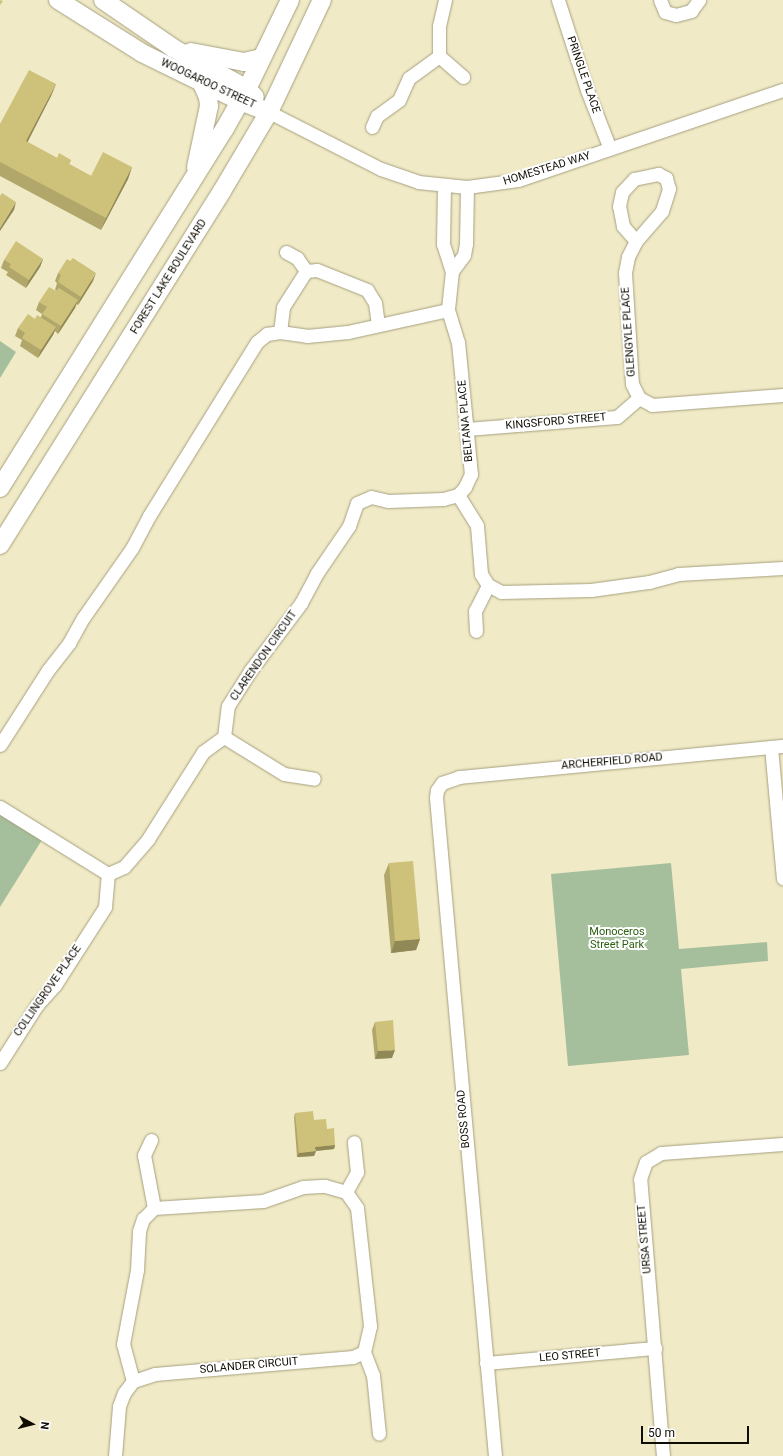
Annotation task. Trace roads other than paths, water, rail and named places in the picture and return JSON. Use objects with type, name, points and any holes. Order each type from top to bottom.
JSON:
[{"type":"main road","name":"WOOGAROO STREET","points":[[58,0],[117,39],[201,81],[244,95]]},
{"type":"main road","name":"WOOGAROO STREET","points":[[103,0],[269,112]]},
{"type":"main road","points":[[0,488],[190,187],[244,95],[290,0]]},
{"type":"main road","name":"FOREST LAKE BOULEVARD","points":[[0,545],[201,227],[269,112],[322,0]]},
{"type":"main road","points":[[173,48],[238,62],[262,58]]},
{"type":"main road","points":[[190,187],[209,106],[208,96],[201,81]]},
{"type":"street","points":[[439,56],[439,26],[445,0]]},
{"type":"street","name":"PRINGLE PLACE","points":[[558,0],[587,90],[610,149]]},
{"type":"street","points":[[660,0],[665,12],[676,15],[691,11],[699,0]]},
{"type":"street","points":[[439,56],[463,76]]},
{"type":"street","points":[[372,127],[377,116],[399,100],[409,78],[439,56]]},
{"type":"street","name":"HOMESTEAD WAY","points":[[269,112],[381,169],[418,182],[444,186],[467,187],[518,180],[783,90]]},
{"type":"street","name":"GLENGYLE PLACE","points":[[636,241],[624,226],[619,206],[622,192],[634,179],[658,174],[666,178],[669,189],[662,211],[636,241],[628,257],[625,273],[632,384],[639,398]]},
{"type":"street","name":"BELTANA PLACE","points":[[444,186],[443,244],[452,271],[448,310],[458,342],[471,474],[465,487],[458,495]]},
{"type":"street","points":[[452,271],[464,255],[466,244],[467,187]]},
{"type":"street","points":[[286,252],[297,258],[306,271]]},
{"type":"street","points":[[306,271],[317,270],[367,290],[376,303],[378,324]]},
{"type":"street","points":[[280,332],[283,307],[306,271]]},
{"type":"street","points":[[0,745],[48,670],[69,643],[83,618],[132,548],[149,516],[257,342],[267,334],[280,332],[307,336],[348,332],[378,324],[448,310]]},
{"type":"street","points":[[639,398],[652,404],[783,395]]},
{"type":"street","name":"KINGSFORD STREET","points":[[467,429],[617,417],[639,398]]},
{"type":"street","points":[[458,495],[477,526],[481,574],[488,585],[501,592],[551,589],[591,590],[649,582],[678,574],[783,568]]},
{"type":"street","name":"CLARENDON CIRCUIT","points":[[224,737],[228,706],[250,671],[301,604],[317,573],[350,526],[357,503],[371,497],[388,501],[443,499],[458,495]]},
{"type":"street","points":[[476,631],[475,610],[488,585]]},
{"type":"street","points":[[0,807],[108,874],[124,866],[148,839],[203,752],[224,737],[284,774],[314,779]]},
{"type":"street","points":[[777,747],[783,878]]},
{"type":"street","name":"ARCHERFIELD ROAD","points":[[442,784],[459,777],[777,747]]},
{"type":"street","name":"BOSS ROAD","points":[[442,784],[436,798],[494,1456]]},
{"type":"street","name":"COLLINGROVE PLACE","points":[[0,1062],[37,1005],[55,985],[105,907],[108,874]]},
{"type":"street","points":[[151,1140],[144,1155],[154,1208]]},
{"type":"street","points":[[346,1192],[357,1172],[354,1142]]},
{"type":"street","name":"URSA STREET","points":[[664,1456],[640,1179],[646,1162],[661,1154],[783,1144]]},
{"type":"street","points":[[115,1456],[119,1406],[124,1393],[133,1381],[123,1344],[137,1270],[139,1231],[143,1219],[154,1208],[263,1201],[303,1187],[325,1186],[346,1192],[357,1208],[370,1326],[364,1352],[373,1375],[379,1434]]},
{"type":"street","name":"LEO STREET","points":[[486,1363],[655,1348]]},
{"type":"street","name":"SOLANDER CIRCUIT","points":[[133,1381],[155,1374],[353,1357],[364,1352]]},
{"type":"park label","name":"Monoceros Street Park","points":[[617,939]]}]
